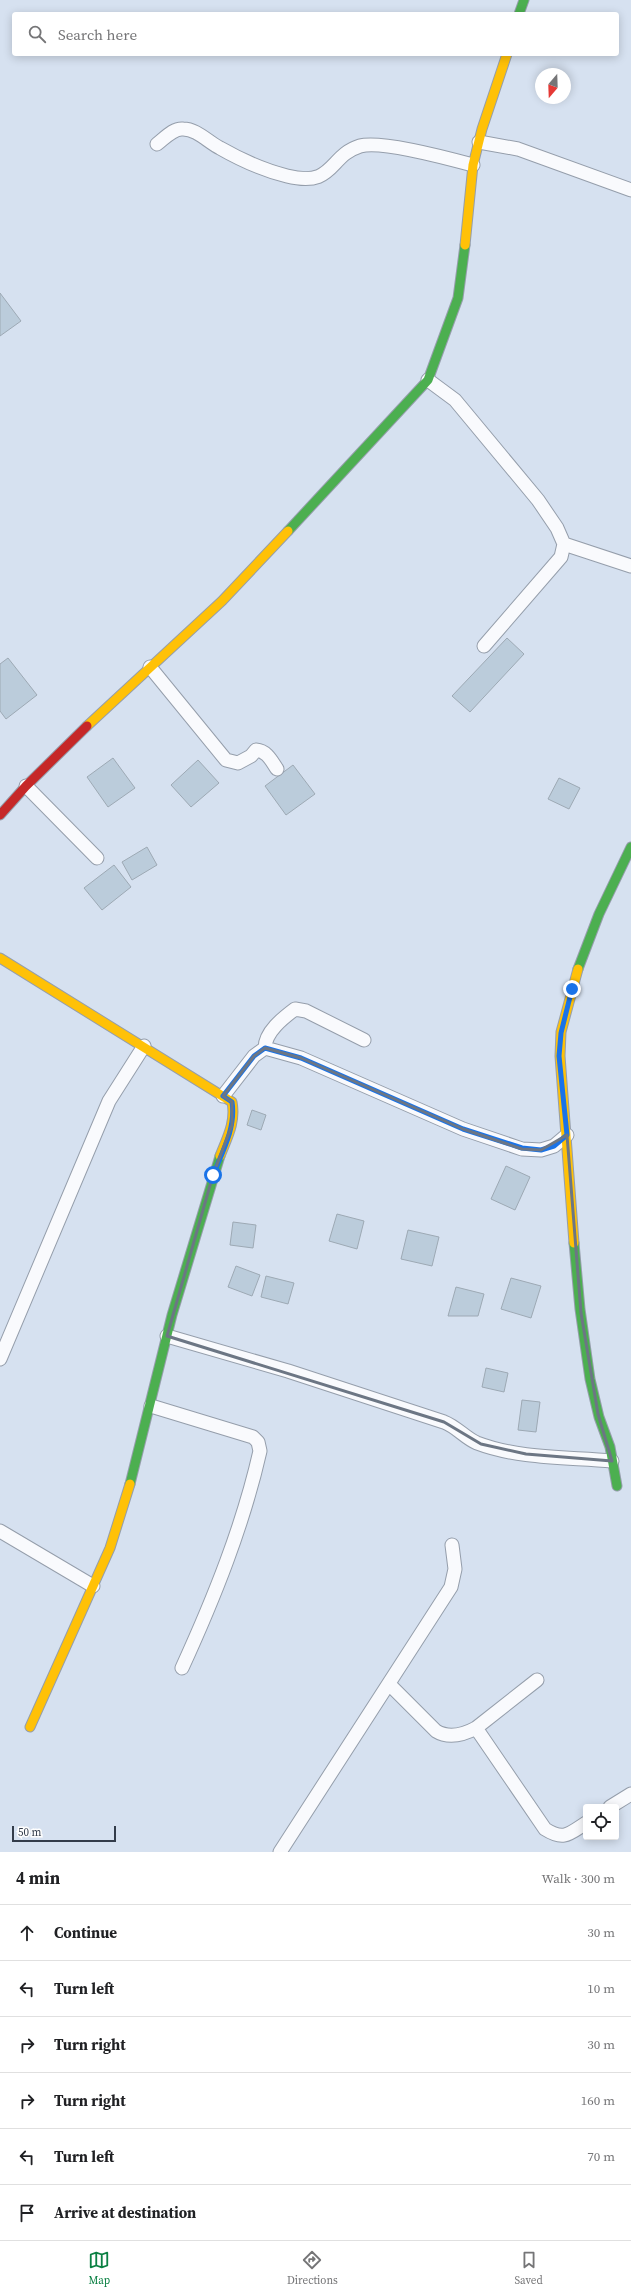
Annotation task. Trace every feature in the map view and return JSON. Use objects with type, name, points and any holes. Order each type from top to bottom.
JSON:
[{"type":"street","points":[[520,12],[524,0]]},
{"type":"street","points":[[0,815],[26,786],[128,686],[222,601],[428,380],[458,298],[464,259],[473,165],[478,142],[506,56]]},
{"type":"street","points":[[157,144],[173,131],[182,129],[195,132],[218,148],[250,164],[288,176],[311,178],[324,175],[348,151],[361,146],[374,145],[444,157],[473,165]]},
{"type":"street","points":[[478,142],[518,149],[631,190]]},
{"type":"street","points":[[428,380],[455,400],[528,488],[557,528],[564,544],[560,557],[484,646]]},
{"type":"street","points":[[564,544],[631,566]]},
{"type":"street","points":[[150,667],[226,760],[238,763],[256,750],[262,751],[266,753],[277,769]]},
{"type":"street","points":[[26,786],[97,858]]},
{"type":"street","points":[[617,1486],[609,1446],[598,1414],[581,1313],[572,1228],[567,1135],[559,1056],[561,1033],[572,989],[587,944],[604,901],[631,847]]},
{"type":"street","points":[[0,958],[223,1096],[232,1102],[234,1113],[232,1125],[213,1175],[167,1336],[151,1406],[110,1548],[84,1610],[30,1728]]},
{"type":"street","points":[[265,1048],[265,1042],[268,1035],[295,1009],[306,1011],[364,1040]]},
{"type":"street","points":[[0,1359],[109,1101],[144,1046]]},
{"type":"street","points":[[265,1048],[301,1058],[463,1129],[522,1148],[541,1150],[554,1146],[567,1135]]},
{"type":"street","points":[[223,1096],[254,1056],[265,1048]]},
{"type":"street","points":[[167,1336],[295,1374],[444,1422],[458,1428],[470,1440],[481,1444],[526,1454],[612,1460]]},
{"type":"street","points":[[151,1406],[253,1437],[258,1442],[260,1451],[231,1549],[214,1598],[182,1668]]},
{"type":"street","points":[[0,1531],[93,1586]]},
{"type":"street","points":[[280,1852],[451,1587],[455,1569],[452,1545]]},
{"type":"street","points":[[389,1684],[436,1731],[444,1736],[466,1733],[476,1728],[537,1680]]},
{"type":"street","points":[[476,1728],[545,1829],[560,1836],[567,1835],[583,1825]]},
{"type":"street","points":[[615,1804],[631,1794]]},
{"type":"highlighted area","points":[[265,1048],[301,1058],[463,1129],[522,1149],[541,1150],[567,1135],[581,1313],[598,1414],[612,1461],[526,1454],[481,1444],[444,1422],[167,1336],[213,1175],[232,1125],[232,1102],[223,1096],[254,1056]]},
{"type":"building","points":[[0,293],[21,321],[0,336]]},
{"type":"building","points":[[507,638],[524,654],[470,712],[452,696]]},
{"type":"building","points":[[8,658],[37,695],[6,719],[0,711],[0,664]]},
{"type":"building","points":[[113,758],[135,788],[108,807],[87,777]]},
{"type":"building","points":[[198,760],[219,783],[191,807],[171,785]]},
{"type":"building","points":[[293,765],[315,794],[286,815],[265,786]]},
{"type":"building","points":[[559,778],[580,788],[569,809],[548,799]]},
{"type":"building","points":[[147,847],[157,865],[132,880],[122,862]]},
{"type":"building","points":[[114,865],[131,887],[102,910],[84,888]]},
{"type":"building","points":[[252,1110],[266,1115],[261,1130],[247,1125]]},
{"type":"building","points":[[506,1166],[530,1177],[515,1210],[491,1199]]},
{"type":"building","points":[[337,1214],[364,1221],[357,1249],[329,1241]]},
{"type":"building","points":[[233,1222],[256,1225],[253,1248],[230,1245]]},
{"type":"building","points":[[408,1230],[439,1237],[432,1266],[401,1259]]},
{"type":"building","points":[[236,1266],[260,1275],[252,1296],[228,1287]]},
{"type":"building","points":[[266,1276],[294,1283],[288,1304],[261,1297]]},
{"type":"building","points":[[511,1278],[541,1286],[531,1318],[501,1309]]},
{"type":"building","points":[[456,1287],[484,1294],[478,1316],[448,1316]]},
{"type":"building","points":[[486,1368],[508,1373],[504,1392],[482,1387]]},
{"type":"building","points":[[522,1400],[540,1402],[536,1432],[518,1430]]},
{"type":"traffic: fast","points":[[520,12],[524,0]]},
{"type":"traffic: fast","points":[[288,531],[428,380],[458,298],[465,245]]},
{"type":"traffic: fast","points":[[578,969],[599,914],[631,847]]},
{"type":"traffic: fast","points":[[130,1484],[172,1315],[220,1156]]},
{"type":"traffic: fast","points":[[574,1243],[580,1309],[590,1379],[599,1417],[610,1447],[617,1486]]},
{"type":"traffic: slow","points":[[465,245],[473,165],[482,129],[506,56]]},
{"type":"traffic: slow","points":[[87,726],[222,601],[288,531]]},
{"type":"traffic: slow","points":[[0,958],[232,1102],[232,1123],[220,1156]]},
{"type":"traffic: slow","points":[[574,1243],[560,1056],[561,1032],[578,969]]},
{"type":"traffic: slow","points":[[30,1727],[110,1548],[130,1484]]},
{"type":"traffic: jam","points":[[0,815],[26,786],[87,726]]},
{"type":"route","points":[[213,1175],[225,1146],[232,1125],[234,1113],[232,1102],[223,1096],[254,1056],[265,1048],[301,1058],[379,1094],[463,1129],[522,1148],[541,1150],[554,1146],[567,1135],[563,1082],[559,1056],[561,1033],[572,989]]}]
